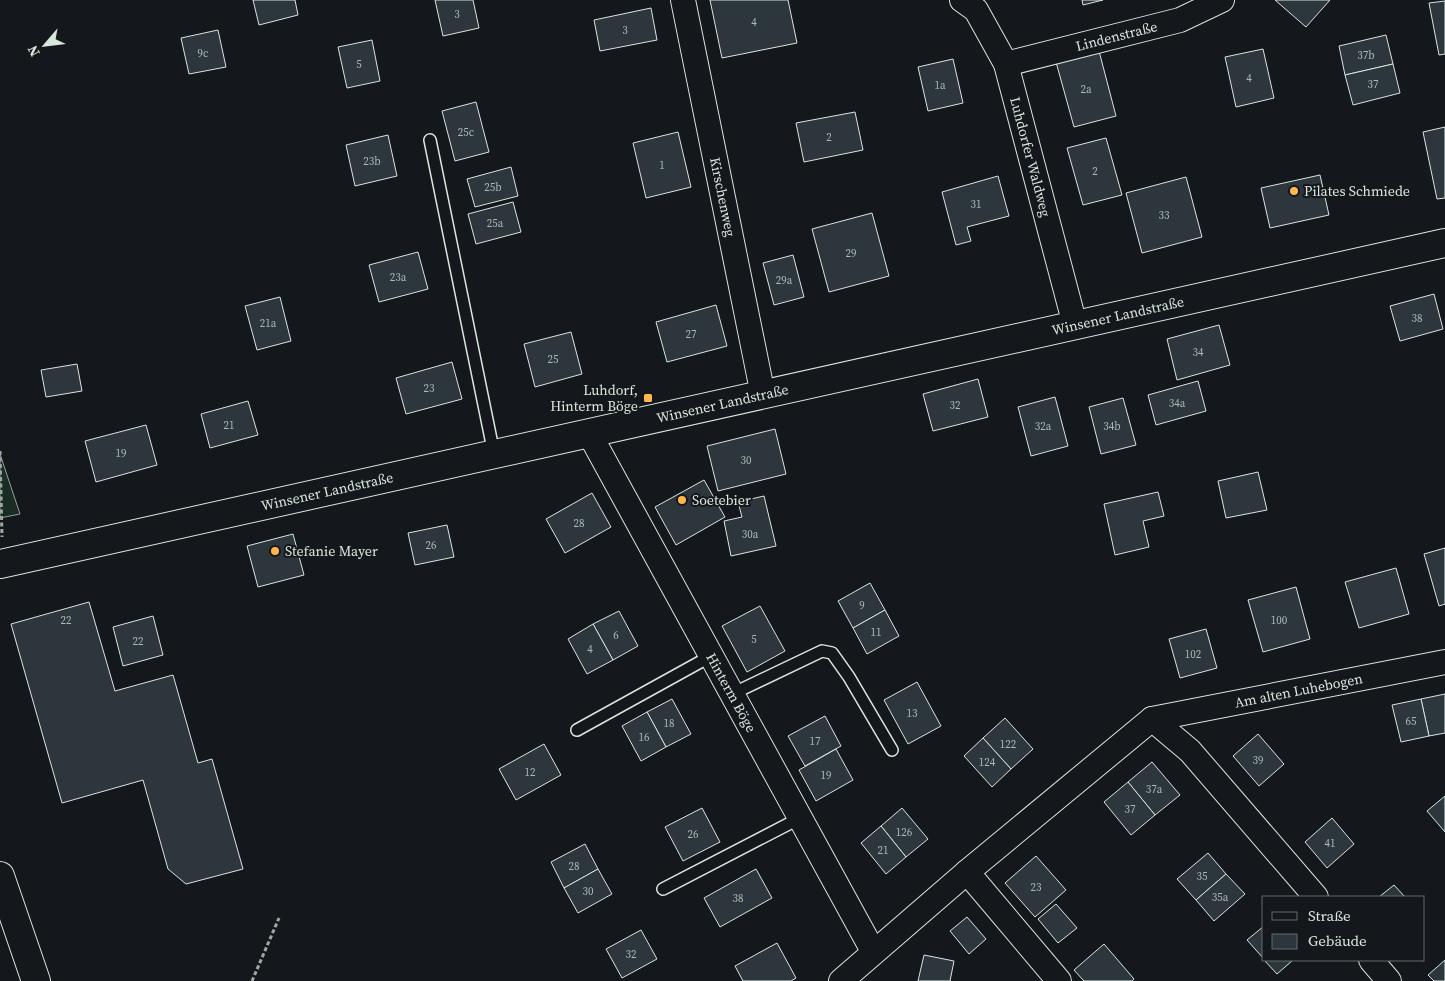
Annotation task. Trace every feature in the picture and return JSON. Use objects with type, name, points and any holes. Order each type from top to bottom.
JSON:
[{"type":"main road","name":"Winsener Landstraße","points":[[4,563],[1445,244]]},
{"type":"main road","points":[[0,876],[36,981]]},
{"type":"street","name":"Kirschenweg","points":[[683,0],[763,395]]},
{"type":"street","name":"Luhdorfer Waldweg","points":[[962,0],[976,10],[1006,64],[1075,325]]},
{"type":"street","name":"Lindenstraße","points":[[1006,64],[1180,20],[1222,0]]},
{"type":"street","name":"Hinterm Böge","points":[[589,433],[873,951]]},
{"type":"street","name":"Am alten Luhebogen","points":[[841,981],[873,951],[1152,719],[1445,662]]},
{"type":"street","points":[[1152,719],[1190,751],[1315,896]]},
{"type":"street","points":[[967,872],[1059,981]]},
{"type":"street","points":[[1371,961],[1389,981]]},
{"type":"lane","points":[[430,140],[494,454]]},
{"type":"lane","points":[[732,694],[822,650],[832,653],[892,750]]},
{"type":"lane","points":[[577,730],[711,656]]},
{"type":"lane","points":[[663,889],[800,818]]},
{"type":"path","points":[[0,451],[1,535],[4,563]]},
{"type":"path","points":[[252,981],[279,918]]},
{"type":"green space","points":[[0,454],[20,514],[0,518]]},
{"type":"building","points":[[253,0],[295,0],[298,15],[259,25]]},
{"type":"building","points":[[435,0],[473,0],[479,28],[443,36]]},
{"type":"building","points":[[710,0],[788,0],[797,43],[722,58]]},
{"type":"building","points":[[1082,0],[1103,0],[1083,5]]},
{"type":"building","points":[[1275,0],[1330,0],[1306,27]]},
{"type":"building","points":[[1445,1],[1445,54],[1439,55],[1429,3]]},
{"type":"building","points":[[651,8],[657,40],[600,51],[594,20]]},
{"type":"building","points":[[218,30],[226,67],[189,74],[181,38]]},
{"type":"building","points":[[1386,35],[1393,64],[1345,75],[1339,46]]},
{"type":"building","points":[[372,40],[380,81],[347,88],[338,47]]},
{"type":"building","points":[[1263,49],[1274,98],[1236,107],[1225,57]]},
{"type":"building","points":[[1099,51],[1116,116],[1074,127],[1056,62]]},
{"type":"building","points":[[953,59],[963,103],[928,111],[918,67]]},
{"type":"building","points":[[1393,64],[1400,93],[1353,105],[1345,75]]},
{"type":"building","points":[[476,102],[489,152],[455,161],[442,111]]},
{"type":"building","points":[[855,112],[863,150],[804,162],[796,123]]},
{"type":"building","points":[[1445,127],[1445,198],[1437,199],[1423,132]]},
{"type":"building","points":[[678,132],[691,187],[646,198],[633,143]]},
{"type":"building","points":[[388,135],[397,176],[355,186],[346,145]]},
{"type":"building","points":[[1106,138],[1122,195],[1083,205],[1067,148]]},
{"type":"building","points":[[511,167],[518,196],[475,207],[467,179]]},
{"type":"building","points":[[1320,175],[1329,215],[1270,228],[1261,188]]},
{"type":"building","points":[[998,176],[1009,216],[967,227],[971,241],[956,245],[942,192]]},
{"type":"building","points":[[1186,177],[1202,237],[1142,253],[1126,193]]},
{"type":"building","points":[[513,202],[521,232],[476,244],[468,214]]},
{"type":"building","points":[[872,213],[889,276],[829,292],[812,229]]},
{"type":"building","points":[[418,252],[428,289],[379,302],[369,265]]},
{"type":"building","points":[[793,255],[804,297],[774,305],[763,263]]},
{"type":"building","points":[[1434,294],[1443,329],[1400,341],[1390,306]]},
{"type":"building","points":[[280,297],[291,341],[257,350],[245,306]]},
{"type":"building","points":[[716,305],[727,346],[667,362],[656,322]]},
{"type":"building","points":[[1219,325],[1230,365],[1177,380],[1167,339]]},
{"type":"building","points":[[571,332],[582,374],[535,387],[524,344]]},
{"type":"building","points":[[452,362],[462,399],[406,414],[396,378]]},
{"type":"building","points":[[77,364],[82,391],[46,397],[41,370]]},
{"type":"building","points":[[978,379],[988,417],[933,431],[923,394]]},
{"type":"building","points":[[1198,381],[1206,411],[1156,425],[1148,395]]},
{"type":"building","points":[[1055,397],[1068,446],[1031,456],[1018,407]]},
{"type":"building","points":[[1123,398],[1136,445],[1101,454],[1089,407]]},
{"type":"building","points":[[248,401],[258,435],[210,448],[201,414]]},
{"type":"building","points":[[146,425],[157,465],[96,482],[85,441]]},
{"type":"building","points":[[775,429],[786,474],[718,491],[707,446]]},
{"type":"building","points":[[1258,472],[1267,510],[1226,518],[1218,481]]},
{"type":"building","points":[[704,480],[725,517],[676,545],[655,507]]},
{"type":"building","points":[[1158,492],[1164,516],[1143,521],[1149,547],[1115,555],[1104,504]]},
{"type":"building","points":[[592,493],[611,527],[565,553],[546,519]]},
{"type":"building","points":[[764,496],[776,546],[731,556],[724,521],[742,517],[738,502]]},
{"type":"building","points":[[447,525],[454,557],[415,565],[408,533]]},
{"type":"building","points":[[293,534],[304,575],[258,587],[247,546]]},
{"type":"building","points":[[1445,548],[1445,604],[1439,606],[1424,554]]},
{"type":"building","points":[[1396,568],[1409,614],[1359,628],[1345,582]]},
{"type":"building","points":[[870,583],[885,610],[853,628],[838,601]]},
{"type":"building","points":[[1296,587],[1310,639],[1263,652],[1248,600]]},
{"type":"building","points":[[89,602],[115,691],[173,675],[198,763],[212,759],[243,869],[186,884],[168,869],[143,780],[62,803],[11,624]]},
{"type":"building","points":[[760,606],[785,651],[747,672],[722,626]]},
{"type":"building","points":[[885,610],[899,636],[867,654],[853,628]]},
{"type":"building","points":[[619,611],[638,646],[613,660],[593,624]]},
{"type":"building","points":[[153,616],[163,655],[123,666],[113,627]]},
{"type":"building","points":[[593,624],[613,660],[587,674],[568,639]]},
{"type":"building","points":[[1206,629],[1217,668],[1180,678],[1169,639]]},
{"type":"building","points":[[917,682],[941,726],[908,744],[884,700]]},
{"type":"building","points":[[1445,694],[1445,733],[1429,736],[1421,699]]},
{"type":"building","points":[[672,699],[691,734],[666,747],[647,712]]},
{"type":"building","points":[[1421,699],[1429,736],[1401,742],[1392,705]]},
{"type":"building","points":[[647,712],[666,747],[641,761],[622,726]]},
{"type":"building","points":[[825,716],[841,746],[805,766],[788,736]]},
{"type":"building","points":[[1005,718],[1033,749],[1011,769],[983,738]]},
{"type":"building","points":[[1258,734],[1284,764],[1259,786],[1233,756]]},
{"type":"building","points":[[983,738],[1011,769],[992,787],[964,756]]},
{"type":"building","points":[[544,744],[561,775],[516,800],[499,769]]},
{"type":"building","points":[[836,749],[853,780],[816,801],[799,770]]},
{"type":"building","points":[[1152,762],[1180,795],[1155,815],[1128,782]]},
{"type":"building","points":[[1128,782],[1155,815],[1131,835],[1104,802]]},
{"type":"building","points":[[1445,796],[1445,832],[1427,811]]},
{"type":"building","points":[[702,808],[720,842],[683,861],[665,827]]},
{"type":"building","points":[[902,808],[928,839],[906,857],[881,826]]},
{"type":"building","points":[[1332,818],[1354,844],[1327,868],[1305,842]]},
{"type":"building","points":[[881,826],[906,857],[886,874],[861,843]]},
{"type":"building","points":[[585,844],[598,869],[564,888],[551,862]]},
{"type":"building","points":[[1208,853],[1226,874],[1196,900],[1177,879]]},
{"type":"building","points":[[1036,856],[1066,890],[1035,917],[1005,883]]},
{"type":"building","points":[[598,869],[612,894],[578,913],[564,888]]},
{"type":"building","points":[[756,869],[772,898],[720,927],[704,898]]},
{"type":"building","points":[[1226,874],[1245,894],[1214,921],[1196,900]]},
{"type":"building","points":[[1394,885],[1404,896],[1380,896]]},
{"type":"building","points":[[1056,904],[1077,928],[1058,943],[1038,919]]},
{"type":"building","points":[[967,917],[986,939],[969,954],[950,931]]},
{"type":"building","points":[[1262,928],[1262,957],[1247,940]]},
{"type":"building","points":[[641,930],[657,959],[622,978],[606,949]]},
{"type":"building","points":[[777,943],[796,978],[791,981],[743,981],[735,966]]},
{"type":"building","points":[[1104,944],[1134,979],[1132,981],[1084,981],[1074,970]]},
{"type":"building","points":[[924,955],[954,961],[950,981],[918,981]]},
{"type":"building","points":[[1445,960],[1445,981],[1434,981],[1428,975]]},
{"type":"building","points":[[1265,961],[1292,961],[1277,974]]},
{"type":"place","name":"Pilates Schmiede","points":[[1294,191]]},
{"type":"place","name":"Luhdorf, Hinterm Böge","points":[[648,398]]},
{"type":"place","name":"Soetebier","points":[[682,500]]},
{"type":"place","name":"Stefanie Mayer","points":[[275,551]]}]
